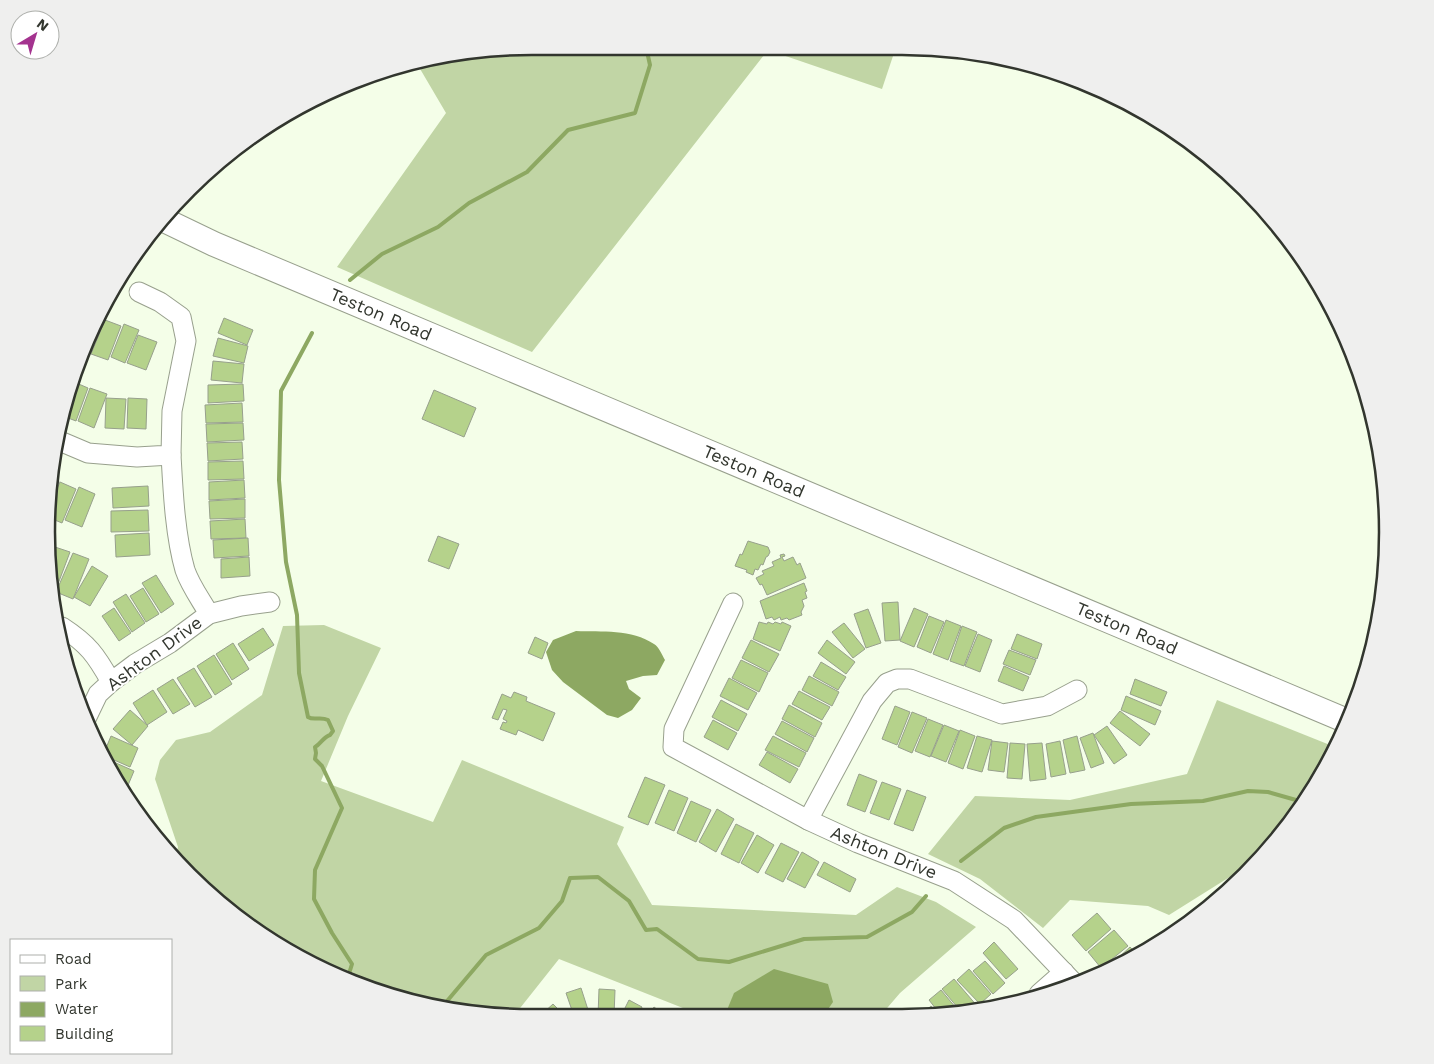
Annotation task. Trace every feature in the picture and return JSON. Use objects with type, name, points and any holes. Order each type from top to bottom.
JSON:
[{"type":"main road","name":"Teston Road","points":[[169,222],[214,244],[1341,719]]},
{"type":"street","points":[[139,292],[160,302],[181,317],[186,341],[172,411],[171,455],[174,497],[180,547],[186,571],[209,614]]},
{"type":"street","points":[[63,442],[88,453],[137,457],[171,455]]},
{"type":"street","name":"Ashton Drive","points":[[90,711],[98,694],[111,682],[135,664],[170,643],[209,614],[270,602]]},
{"type":"street","name":"Ashton Drive","points":[[733,603],[674,729],[674,747],[689,757],[808,820],[858,843],[954,881],[1014,920],[1069,978]]},
{"type":"street","points":[[65,629],[86,645],[99,660],[111,682]]},
{"type":"street","points":[[808,820],[872,701],[886,683],[897,679],[910,679],[1002,714],[1047,706],[1076,690]]},
{"type":"green space","points":[[764,55],[532,352],[337,267],[446,113],[420,68],[470,59],[501,56]]},
{"type":"green space","points":[[783,55],[893,55],[882,89]]},
{"type":"green space","points":[[324,625],[381,648],[348,716],[321,781],[433,822],[462,760],[624,827],[617,844],[652,905],[856,915],[897,887],[936,902],[976,927],[900,993],[886,1009],[685,1009],[559,959],[520,1009],[470,1005],[439,1000],[379,984],[349,973],[293,945],[267,929],[217,891],[177,851],[178,847],[155,779],[160,760],[176,740],[210,732],[262,695],[283,626]]},
{"type":"green space","points":[[1217,700],[1329,745],[1299,797],[1261,847],[1233,875],[1169,915],[1148,906],[1070,900],[1043,928],[980,879],[928,854],[975,796],[1070,800],[1187,774]]},
{"type":"water","points":[[576,631],[636,636],[654,644],[659,649],[665,660],[657,675],[643,676],[626,681],[629,689],[641,698],[632,710],[618,718],[607,715],[563,682],[552,670],[546,652],[553,640]]},
{"type":"water","points":[[774,969],[828,984],[833,1002],[828,1009],[727,1009],[734,993]]},
{"type":"building","points":[[224,318],[253,330],[247,345],[218,333]]},
{"type":"building","points":[[105,320],[121,326],[108,360],[91,354]]},
{"type":"building","points":[[124,324],[139,330],[125,363],[111,357]]},
{"type":"building","points":[[138,335],[157,342],[146,370],[127,363]]},
{"type":"building","points":[[218,338],[248,346],[244,363],[213,356]]},
{"type":"building","points":[[213,361],[244,364],[242,383],[211,380]]},
{"type":"building","points":[[79,384],[88,388],[76,421],[69,418]]},
{"type":"building","points":[[243,384],[244,401],[208,403],[208,385]]},
{"type":"building","points":[[90,388],[107,394],[94,428],[78,421]]},
{"type":"building","points":[[434,390],[476,408],[464,437],[422,419]]},
{"type":"building","points":[[106,398],[126,399],[124,429],[105,428]]},
{"type":"building","points":[[128,398],[147,399],[146,429],[127,428]]},
{"type":"building","points":[[242,403],[243,422],[206,423],[205,405]]},
{"type":"building","points":[[243,423],[244,440],[207,442],[206,424]]},
{"type":"building","points":[[242,442],[243,459],[208,461],[207,443]]},
{"type":"building","points":[[243,461],[244,479],[208,480],[208,462]]},
{"type":"building","points":[[244,480],[245,498],[209,500],[209,482]]},
{"type":"building","points":[[60,482],[76,489],[62,523],[55,520],[57,488]]},
{"type":"building","points":[[148,486],[149,506],[113,508],[112,488]]},
{"type":"building","points":[[79,487],[95,494],[82,527],[65,520]]},
{"type":"building","points":[[245,499],[245,518],[210,519],[209,501]]},
{"type":"building","points":[[148,510],[149,531],[111,532],[111,511]]},
{"type":"building","points":[[245,519],[246,538],[211,539],[210,521]]},
{"type":"building","points":[[149,533],[150,555],[116,557],[115,535]]},
{"type":"building","points":[[438,536],[459,544],[449,569],[428,561]]},
{"type":"building","points":[[248,538],[249,556],[214,558],[213,540]]},
{"type":"building","points":[[748,541],[768,547],[770,552],[763,565],[761,564],[758,570],[755,569],[753,575],[746,572],[747,570],[735,566]]},
{"type":"building","points":[[55,547],[70,552],[58,584]]},
{"type":"building","points":[[73,553],[89,559],[73,599],[59,593],[58,587]]},
{"type":"building","points":[[784,554],[785,556],[782,557],[784,561],[793,557],[797,565],[800,563],[806,578],[767,595],[762,584],[760,585],[756,578],[764,574],[762,571],[774,566],[772,562],[781,558],[780,555]]},
{"type":"building","points":[[249,557],[250,576],[221,578],[221,559]]},
{"type":"building","points":[[92,566],[108,576],[90,606],[74,597]]},
{"type":"building","points":[[156,575],[174,604],[161,613],[142,583]]},
{"type":"building","points":[[804,583],[807,598],[802,600],[804,606],[801,612],[802,615],[789,620],[787,618],[781,620],[780,617],[774,620],[772,617],[766,619],[760,601]]},
{"type":"building","points":[[143,588],[159,614],[146,622],[130,596]]},
{"type":"building","points":[[126,594],[145,623],[132,632],[113,602]]},
{"type":"building","points":[[898,602],[900,640],[885,641],[882,603]]},
{"type":"building","points":[[114,608],[131,633],[119,641],[102,616]]},
{"type":"building","points":[[914,608],[928,614],[914,647],[900,641]]},
{"type":"building","points":[[868,609],[881,643],[866,648],[854,614]]},
{"type":"building","points":[[929,616],[944,622],[931,653],[917,647]]},
{"type":"building","points":[[946,620],[961,626],[948,660],[933,654]]},
{"type":"building","points":[[759,622],[781,624],[782,622],[791,626],[780,651],[753,639]]},
{"type":"building","points":[[844,623],[865,649],[853,658],[832,632]]},
{"type":"building","points":[[962,626],[977,632],[964,666],[950,661]]},
{"type":"building","points":[[263,628],[274,645],[249,661],[238,644]]},
{"type":"building","points":[[978,634],[992,640],[980,672],[965,666]]},
{"type":"building","points":[[1017,634],[1042,644],[1037,659],[1011,649]]},
{"type":"building","points":[[535,637],[548,643],[542,659],[528,653]]},
{"type":"building","points":[[751,640],[779,654],[769,672],[742,658]]},
{"type":"building","points":[[827,640],[855,662],[846,674],[818,653]]},
{"type":"building","points":[[233,643],[249,669],[232,680],[216,654]]},
{"type":"building","points":[[1009,650],[1036,660],[1030,675],[1003,664]]},
{"type":"building","points":[[214,655],[232,684],[215,695],[197,666]]},
{"type":"building","points":[[741,660],[768,673],[759,692],[732,678]]},
{"type":"building","points":[[821,662],[846,677],[838,690],[813,676]]},
{"type":"building","points":[[1004,666],[1029,677],[1023,691],[998,681]]},
{"type":"building","points":[[194,668],[212,697],[195,707],[177,678]]},
{"type":"building","points":[[809,676],[839,692],[832,706],[802,690]]},
{"type":"building","points":[[729,678],[757,693],[748,710],[720,696]]},
{"type":"building","points":[[173,679],[190,704],[173,714],[157,689]]},
{"type":"building","points":[[1135,679],[1167,692],[1161,706],[1130,694]]},
{"type":"building","points":[[153,690],[167,712],[147,725],[133,703]]},
{"type":"building","points":[[799,691],[830,707],[822,720],[792,704]]},
{"type":"building","points":[[514,692],[527,697],[526,701],[555,713],[543,741],[518,730],[516,735],[500,729],[503,722],[506,723],[507,721],[503,719],[507,710],[503,709],[498,720],[492,718],[502,694],[511,698]]},
{"type":"building","points":[[1126,696],[1161,711],[1155,725],[1121,710]]},
{"type":"building","points":[[721,700],[747,714],[738,731],[712,717]]},
{"type":"building","points":[[789,705],[822,723],[815,737],[782,719]]},
{"type":"building","points":[[895,706],[910,712],[897,745],[882,739]]},
{"type":"building","points":[[130,710],[148,726],[132,745],[113,729]]},
{"type":"building","points":[[1120,711],[1150,734],[1140,746],[1110,723]]},
{"type":"building","points":[[912,712],[927,718],[912,753],[898,747]]},
{"type":"building","points":[[928,719],[943,725],[930,757],[915,751]]},
{"type":"building","points":[[713,720],[737,733],[728,750],[704,737]]},
{"type":"building","points":[[782,721],[814,738],[807,752],[775,734]]},
{"type":"building","points":[[944,725],[959,731],[946,762],[931,756]]},
{"type":"building","points":[[1107,726],[1127,755],[1114,764],[1094,735]]},
{"type":"building","points":[[960,730],[975,736],[963,769],[948,763]]},
{"type":"building","points":[[1093,733],[1104,763],[1091,768],[1080,738]]},
{"type":"building","points":[[111,736],[138,748],[130,767],[113,760],[106,747]]},
{"type":"building","points":[[773,736],[806,753],[799,767],[765,750]]},
{"type":"building","points":[[977,736],[992,740],[982,772],[967,768]]},
{"type":"building","points":[[1077,736],[1085,770],[1070,773],[1063,740]]},
{"type":"building","points":[[992,741],[1008,743],[1004,772],[988,770]]},
{"type":"building","points":[[1060,741],[1066,774],[1051,777],[1046,744]]},
{"type":"building","points":[[1010,743],[1025,744],[1022,779],[1007,778]]},
{"type":"building","points":[[1042,743],[1046,779],[1030,781],[1027,744]]},
{"type":"building","points":[[767,752],[798,769],[790,783],[759,765]]},
{"type":"building","points":[[115,762],[134,771],[128,785]]},
{"type":"building","points":[[859,774],[877,781],[865,812],[847,805]]},
{"type":"building","points":[[645,777],[665,785],[648,825],[628,817]]},
{"type":"building","points":[[882,782],[901,789],[889,820],[870,813]]},
{"type":"building","points":[[669,790],[688,798],[674,831],[655,823]]},
{"type":"building","points":[[907,790],[926,797],[913,831],[894,824]]},
{"type":"building","points":[[691,801],[711,810],[696,842],[677,833]]},
{"type":"building","points":[[717,809],[734,819],[716,852],[699,842]]},
{"type":"building","points":[[736,824],[754,833],[739,863],[721,854]]},
{"type":"building","points":[[757,835],[774,845],[758,873],[741,863]]},
{"type":"building","points":[[781,843],[799,852],[783,882],[765,873]]},
{"type":"building","points":[[802,852],[819,862],[805,888],[787,879]]},
{"type":"building","points":[[824,862],[856,879],[850,892],[817,875]]},
{"type":"building","points":[[1097,913],[1111,929],[1086,951],[1072,935]]},
{"type":"building","points":[[1114,930],[1128,946],[1108,962],[1100,966],[1088,952]]},
{"type":"building","points":[[994,942],[1018,969],[1006,979],[983,953]]},
{"type":"building","points":[[1130,947],[1132,949],[1120,956]]},
{"type":"building","points":[[985,961],[1005,983],[993,994],[973,971]]},
{"type":"building","points":[[969,969],[991,994],[982,1002],[979,1003],[957,980]]},
{"type":"building","points":[[954,979],[975,1003],[956,1006],[942,989]]},
{"type":"building","points":[[581,988],[588,1009],[572,1009],[566,993]]},
{"type":"building","points":[[599,989],[615,990],[614,1009],[598,1009]]},
{"type":"building","points":[[941,990],[954,1006],[935,1008],[929,1000]]},
{"type":"building","points":[[629,1000],[642,1007],[641,1009],[624,1009]]},
{"type":"building","points":[[553,1004],[558,1009],[548,1009]]},
{"type":"waterway","points":[[350,280],[382,254],[438,227],[469,203],[527,172],[568,130],[635,113],[650,65],[648,55]]},
{"type":"waterway","points":[[312,333],[281,391],[279,480],[286,562],[297,615],[299,673],[308,717],[328,720],[333,731],[315,747],[315,759],[322,766],[342,808],[315,870],[314,899],[332,933],[352,964],[349,973]]},
{"type":"waterway","points":[[961,861],[1004,828],[1036,817],[1131,804],[1203,801],[1248,791],[1268,792],[1297,800]]},
{"type":"waterway","points":[[447,1001],[486,955],[539,928],[562,901],[570,878],[598,877],[629,901],[646,930],[657,929],[698,959],[729,962],[804,939],[867,937],[912,912],[926,896]]}]
